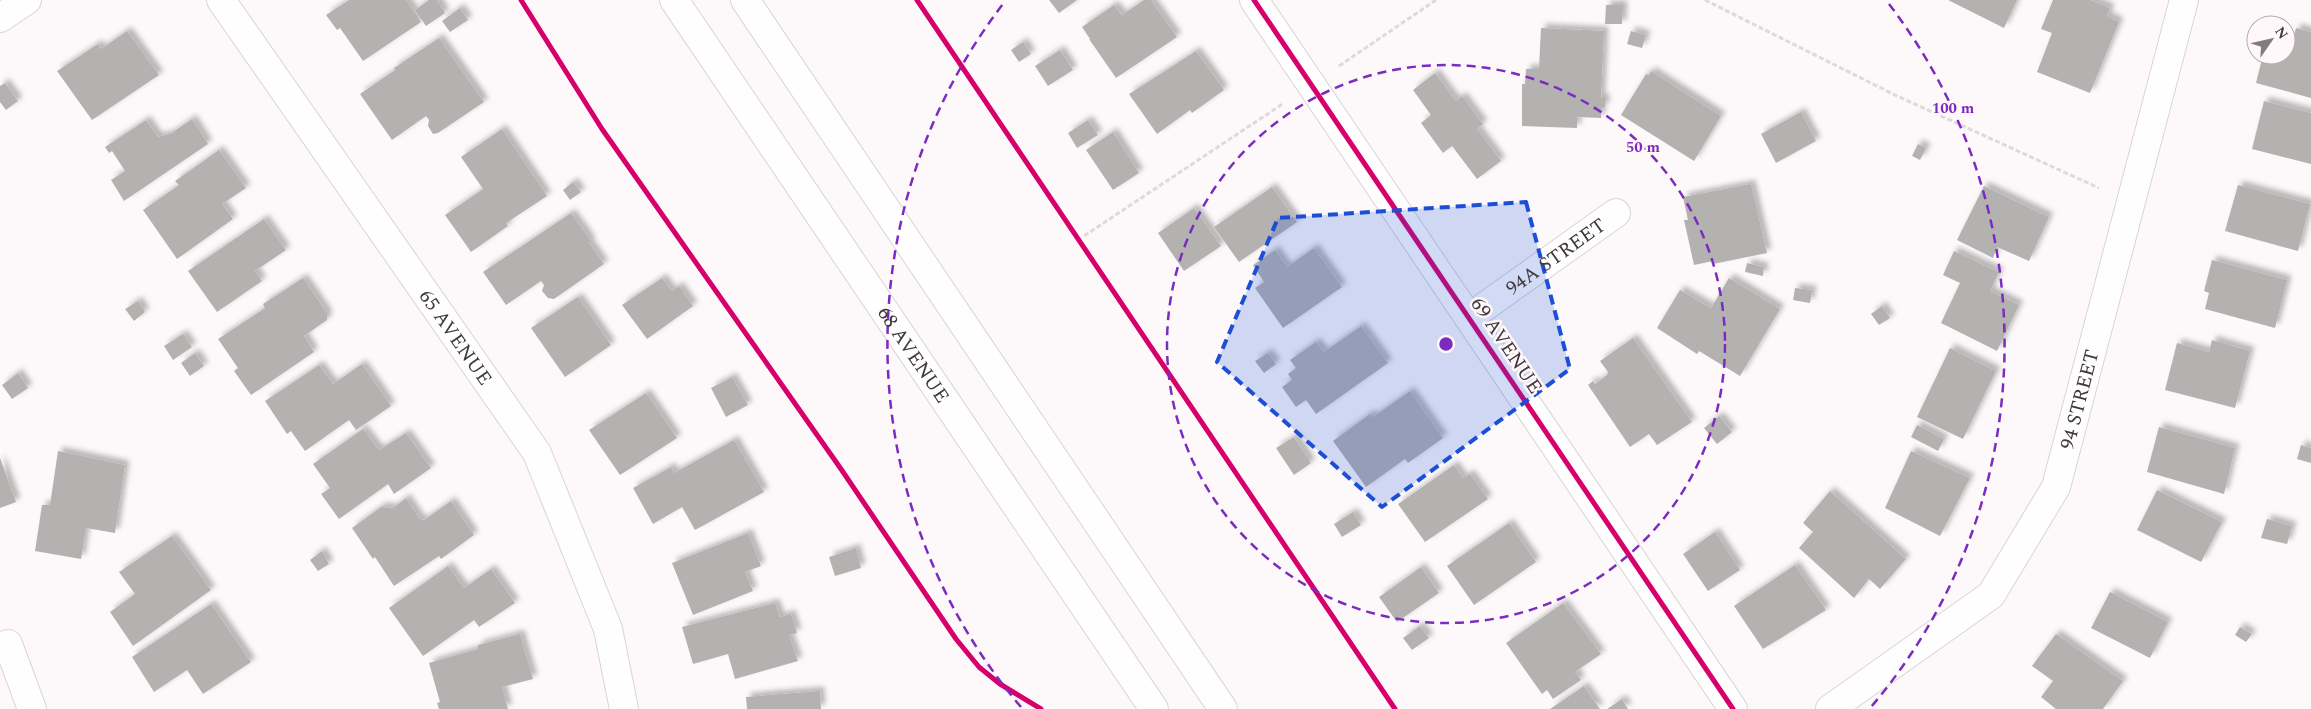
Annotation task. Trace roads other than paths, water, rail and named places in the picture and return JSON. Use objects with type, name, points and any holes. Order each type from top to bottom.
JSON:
[{"type":"street","points":[[0,18],[27,0]]},
{"type":"street","name":"65 AVENUE","points":[[221,0],[537,453],[608,629],[624,709]]},
{"type":"street","name":"68 AVENUE","points":[[674,0],[1154,709]]},
{"type":"street","points":[[745,0],[1223,709]]},
{"type":"street","name":"69 AVENUE","points":[[1254,0],[1470,317],[1733,709]]},
{"type":"street","name":"94 STREET","points":[[1830,709],[1991,595],[2056,487],[2184,0]]},
{"type":"street","name":"94A STREET","points":[[1470,317],[1616,213]]},
{"type":"street","points":[[8,644],[32,709]]}]
